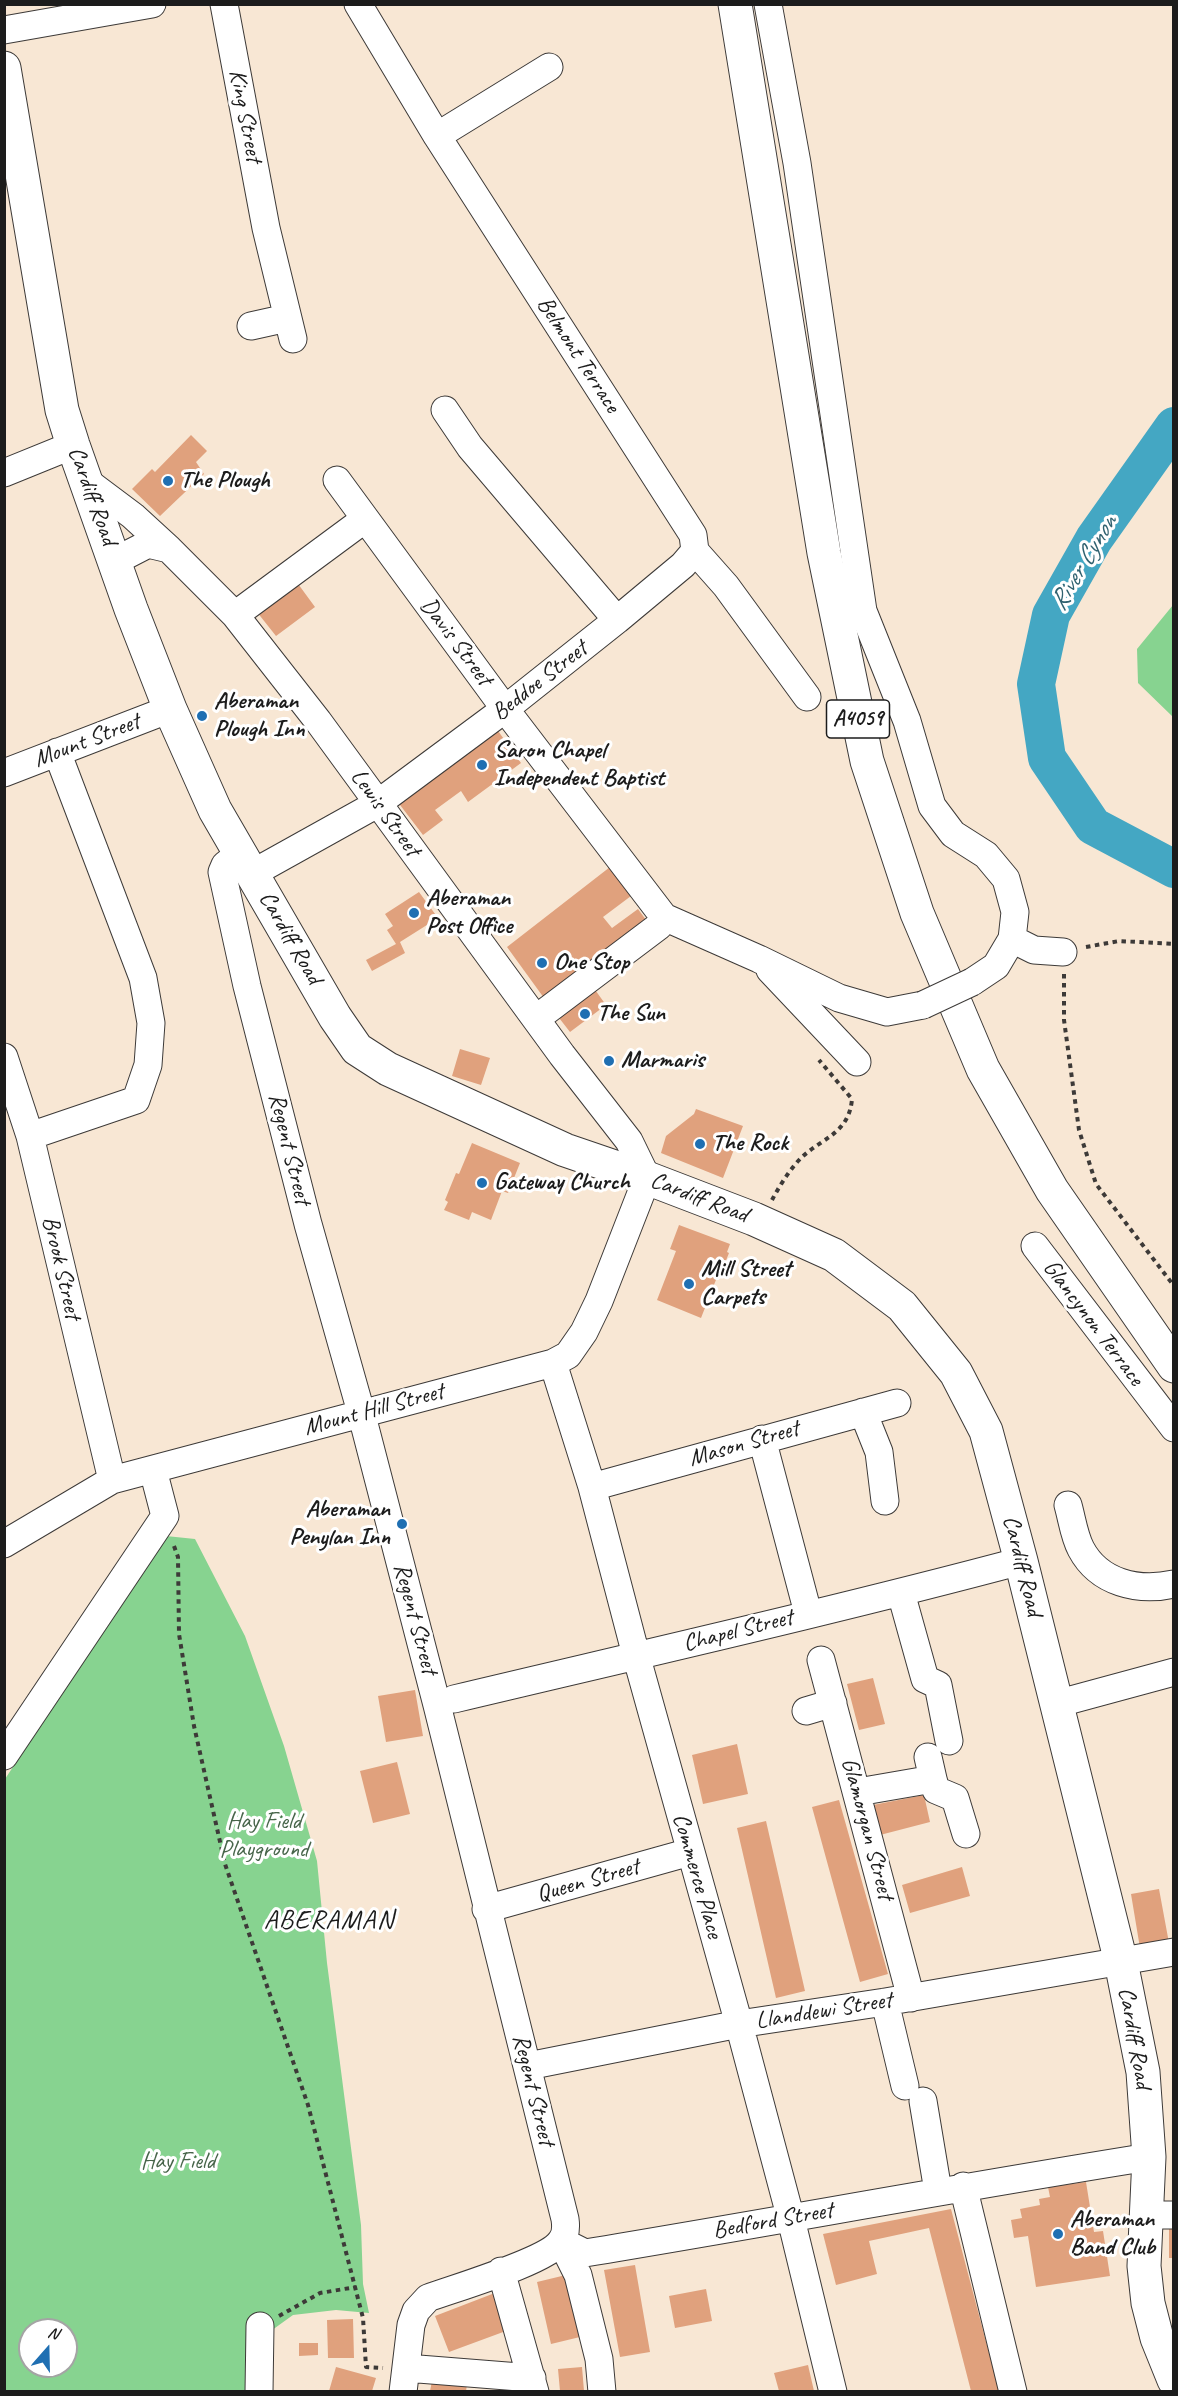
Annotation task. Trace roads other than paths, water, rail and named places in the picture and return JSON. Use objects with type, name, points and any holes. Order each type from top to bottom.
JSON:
[{"type":"main road","name":"A4059","points":[[735,4],[824,553],[867,761],[917,913],[983,1069],[1052,1190],[1173,1366]]},
{"type":"main road","name":"Cardiff Road","points":[[4,68],[12,157],[62,410],[131,609],[170,710],[215,810],[335,1017],[357,1048],[388,1069],[566,1150],[761,1222],[834,1256],[902,1306],[956,1373],[986,1431],[1021,1561],[1121,1962],[1143,2072],[1149,2157],[1159,2215],[1144,2266],[1148,2303],[1157,2338],[1173,2380]]},
{"type":"street","name":"King Street","points":[[224,4],[266,228],[290,328],[251,326]]},
{"type":"street","name":"Belmont Terrace","points":[[357,4],[437,136],[693,535],[695,551],[726,586],[807,697]]},
{"type":"street","points":[[537,1018],[659,926],[664,917],[839,998],[887,1012],[923,1005],[972,982],[996,966],[1012,939],[1015,912],[1006,879],[986,855],[953,834],[932,806],[907,721],[863,611],[797,163],[768,4]]},
{"type":"street","points":[[4,30],[144,5]]},
{"type":"street","points":[[437,136],[549,67]]},
{"type":"street","points":[[445,410],[470,447],[617,620]]},
{"type":"street","points":[[4,473],[73,445]]},
{"type":"street","name":"Lewis Street","points":[[85,480],[133,516],[235,615],[318,722],[562,1055],[629,1141],[647,1178]]},
{"type":"street","name":"Davis Street","points":[[336,480],[505,709],[664,917]]},
{"type":"street","points":[[235,615],[365,519]]},
{"type":"street","points":[[115,561],[148,544],[169,549]]},
{"type":"street","name":"Beddoe Street","points":[[247,863],[377,804],[505,709],[617,620],[683,565],[695,551]]},
{"type":"street","name":"Mount Street","points":[[4,773],[170,710]]},
{"type":"street","points":[[30,1136],[136,1100],[148,1065],[151,1023],[143,978],[57,752]]},
{"type":"street","name":"Regent Street","points":[[247,863],[225,865],[222,872],[247,986],[305,1213],[361,1412],[437,1705],[486,1910],[528,2066],[565,2218],[566,2230],[561,2241]]},
{"type":"street","points":[[1012,939],[1034,950],[1063,951]]},
{"type":"street","points":[[759,959],[857,1062]]},
{"type":"street","name":"Brook Street","points":[[4,1057],[30,1136],[112,1480]]},
{"type":"street","name":"Mount Hill Street","points":[[4,1544],[112,1480],[361,1412],[553,1363],[568,1356],[584,1332],[599,1301],[647,1178]]},
{"type":"street","name":"Glancynon Terrace","points":[[1035,1246],[1173,1428]]},
{"type":"street","name":"Commerce Place","points":[[553,1363],[592,1487],[636,1655],[739,2024],[791,2219],[833,2391]]},
{"type":"street","name":"Mason Street","points":[[592,1487],[897,1403]]},
{"type":"street","points":[[863,1412],[879,1452],[885,1501]]},
{"type":"street","points":[[762,1439],[808,1613]]},
{"type":"street","points":[[4,1756],[165,1516],[153,1470]]},
{"type":"street","points":[[1068,1504],[1080,1548],[1102,1575],[1121,1584],[1157,1588],[1173,1584]]},
{"type":"street","name":"Chapel Street","points":[[454,1700],[808,1613],[901,1593],[1021,1561]]},
{"type":"street","points":[[901,1593],[925,1679],[938,1685],[936,1790],[955,1798],[966,1834]]},
{"type":"street","name":"Glamorgan Street","points":[[821,1660],[858,1792],[914,2093],[950,2189],[1013,2391]]},
{"type":"street","points":[[1056,1704],[1173,1672]]},
{"type":"street","points":[[806,1710],[833,1703]]},
{"type":"street","points":[[858,1792],[936,1759]]},
{"type":"street","name":"Queen Street","points":[[486,1910],[690,1852]]},
{"type":"street","name":"Llanddewi Street","points":[[528,2066],[739,2024],[898,2000],[1173,1952]]},
{"type":"street","name":"Bedford Street","points":[[561,2241],[585,2253],[791,2219],[950,2189],[1149,2157]]},
{"type":"street","points":[[501,2271],[534,2385],[404,2380],[411,2325],[416,2311],[428,2298],[543,2255],[561,2241],[579,2275],[599,2359],[602,2391]]},
{"type":"street","points":[[259,2391],[260,2326]]},
{"type":"waterway","name":"River Cynon","points":[[1174,426],[1094,539],[1051,615],[1036,684],[1047,758],[1093,826],[1174,869]]},
{"type":"place","name":"The Plough","points":[[168,481]]},
{"type":"place","name":"Aberaman Plough Inn","points":[[202,716]]},
{"type":"place","name":"Saron Chapel Independent Baptist","points":[[482,765]]},
{"type":"place","name":"Aberaman Post Office","points":[[414,913]]},
{"type":"place","name":"One Stop","points":[[542,963]]},
{"type":"place","name":"The Sun","points":[[585,1014]]},
{"type":"place","name":"Marmaris","points":[[609,1061]]},
{"type":"place","name":"The Rock","points":[[700,1144]]},
{"type":"place","name":"Gateway Church","points":[[482,1183]]},
{"type":"place","name":"Mill Street Carpets","points":[[689,1284]]},
{"type":"place","name":"Aberaman Penylan Inn","points":[[402,1524]]},
{"type":"place","name":"Aberaman Band Club","points":[[1058,2234]]},
{"type":"district","name":"ABERAMAN","points":[[329,1921]]},
{"type":"park label","name":"Hay Field Playground","points":[[264,1836]]},
{"type":"park label","name":"Hay Field","points":[[178,2162]]}]
